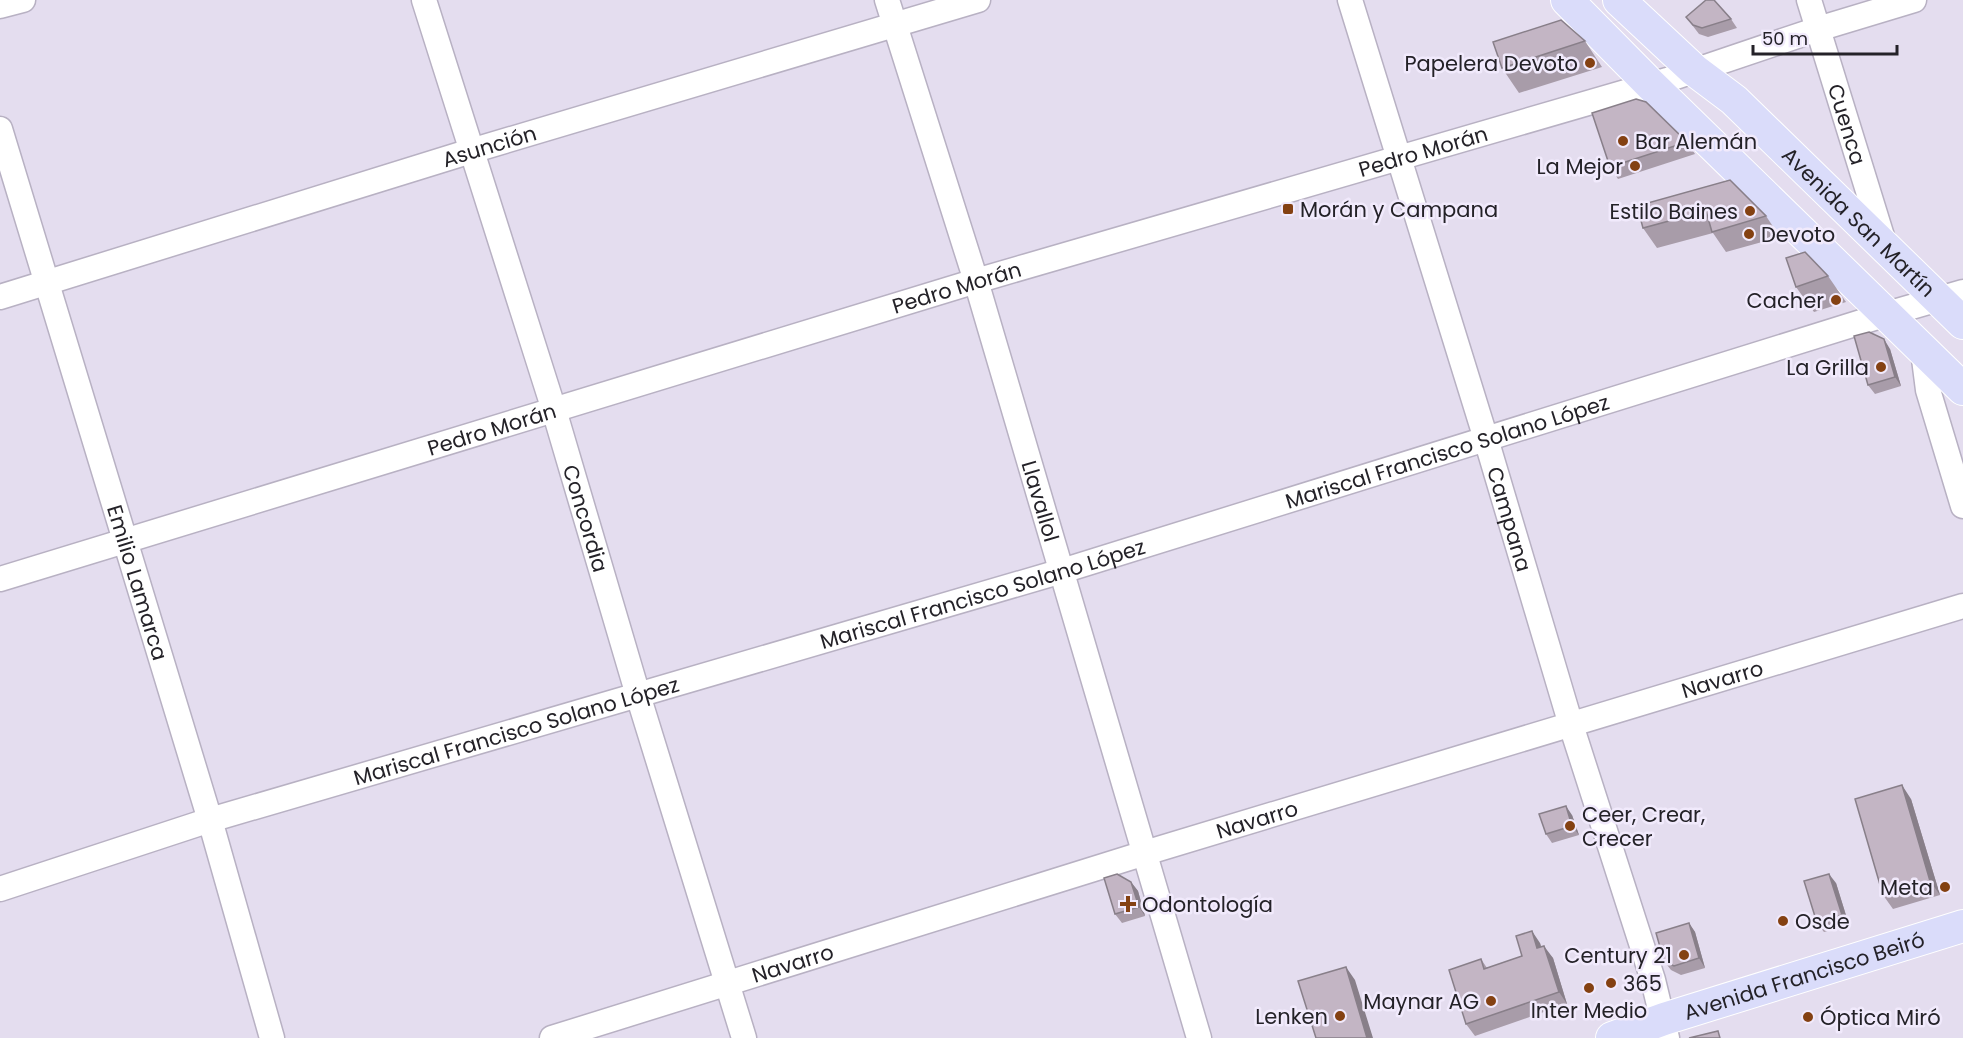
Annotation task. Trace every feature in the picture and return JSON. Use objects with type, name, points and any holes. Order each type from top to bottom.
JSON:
[{"type":"main road","points":[[1567,0],[1963,389]]},
{"type":"main road","name":"Avenida San Martín","points":[[1619,0],[1694,70],[1734,100],[1886,248],[1951,296],[1963,323]]},
{"type":"main road","name":"Avenida Francisco Beiró","points":[[1612,1038],[1666,1029],[1963,926]]},
{"type":"street","points":[[0,6],[23,0]]},
{"type":"street","name":"Concordia","points":[[424,0],[554,410],[638,695],[744,1038]]},
{"type":"street","name":"Llavallol","points":[[887,0],[976,281],[1199,1038]]},
{"type":"street","name":"Asunción","points":[[0,297],[471,151],[978,0]]},
{"type":"street","name":"Campana","points":[[1350,0],[1666,1029]]},
{"type":"street","name":"Cuenca","points":[[1809,0],[1886,248]]},
{"type":"street","name":"Pedro Morán","points":[[0,579],[976,281],[1650,84],[1818,28],[1914,0]]},
{"type":"street","name":"Emilio Lamarca","points":[[0,129],[210,820],[272,1038]]},
{"type":"street","name":"Mariscal Francisco Solano López","points":[[0,889],[210,820],[1062,571],[1951,296]]},
{"type":"street","points":[[1923,351],[1928,390],[1963,506]]},
{"type":"street","name":"Navarro","points":[[552,1038],[1145,854],[1963,606]]},
{"type":"building","points":[[1706,0],[1714,0],[1731,19],[1702,28],[1693,25],[1686,17]]},
{"type":"building","points":[[1561,20],[1585,41],[1502,68],[1493,42]]},
{"type":"building","points":[[1636,99],[1646,102],[1687,142],[1610,167],[1592,113]]},
{"type":"building","points":[[1730,180],[1766,216],[1712,232],[1706,211],[1643,228],[1637,206]]},
{"type":"building","points":[[1805,252],[1828,276],[1796,287],[1786,258]]},
{"type":"building","name":"La Grilla","points":[[1869,332],[1884,339],[1895,377],[1868,385],[1854,336]]},
{"type":"building","points":[[1902,785],[1930,881],[1883,895],[1855,799]]},
{"type":"building","points":[[1566,806],[1572,826],[1546,834],[1539,814]]},
{"type":"building","name":"Odontología","points":[[1117,874],[1131,882],[1139,907],[1115,914],[1104,878]]},
{"type":"building","points":[[1829,874],[1842,915],[1817,923],[1804,881]]},
{"type":"building","name":"Century 21","points":[[1689,923],[1699,958],[1674,966],[1664,961],[1656,933]]},
{"type":"building","points":[[1532,931],[1537,948],[1544,946],[1559,992],[1466,1024],[1449,970],[1481,959],[1484,969],[1522,956],[1516,936]]},
{"type":"building","name":"Lenken","points":[[1346,967],[1367,1038],[1316,1038],[1298,981]]},
{"type":"building","points":[[1718,1031],[1720,1038],[1689,1038]]},
{"type":"place","name":"Papelera Devoto","points":[[1590,63]]},
{"type":"place","name":"Bar Alemán","points":[[1623,141]]},
{"type":"place","name":"La Mejor","points":[[1635,166]]},
{"type":"place","name":"Morán y Campana","points":[[1288,209]]},
{"type":"place","name":"Estilo Baines","points":[[1750,211]]},
{"type":"place","name":"Devoto","points":[[1749,234]]},
{"type":"place","name":"Cacher","points":[[1836,300]]},
{"type":"place","name":"La Grilla","points":[[1881,367]]},
{"type":"place","name":"Ceer, Crear, Crecer","points":[[1570,826]]},
{"type":"place","name":"Meta","points":[[1945,887]]},
{"type":"place","name":"Odontología","points":[[1128,904]]},
{"type":"place","name":"Osde","points":[[1783,921]]},
{"type":"place","name":"Century 21","points":[[1684,955]]},
{"type":"place","name":"365","points":[[1611,983]]},
{"type":"place","name":"Inter Medio","points":[[1589,988]]},
{"type":"place","name":"Maynar AG","points":[[1491,1001]]},
{"type":"place","name":"Lenken","points":[[1340,1016]]},
{"type":"place","name":"Óptica Miró","points":[[1808,1017]]}]
